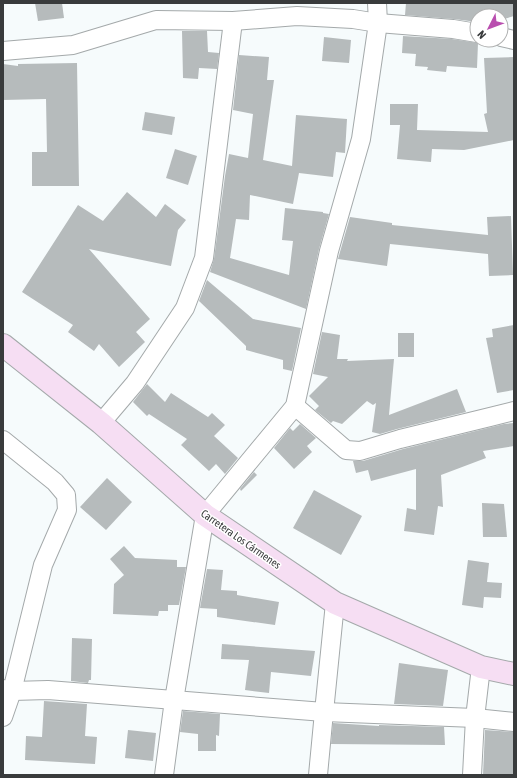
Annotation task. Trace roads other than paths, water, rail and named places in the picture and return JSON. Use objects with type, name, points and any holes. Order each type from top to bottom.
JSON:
[{"type":"main road","name":"Carretera Los Cármenes","points":[[3,345],[101,423],[205,515],[335,603],[481,667],[514,674]]},
{"type":"street","points":[[164,775],[174,700],[205,515],[295,406],[329,251],[361,138],[378,23],[377,3]]},
{"type":"street","points":[[3,51],[73,45],[156,20],[233,21],[296,16],[353,19],[378,23],[469,32]]},
{"type":"street","points":[[101,423],[135,383],[185,308],[204,258],[233,21]]},
{"type":"street","points":[[295,406],[346,450],[360,451],[400,439],[514,411]]},
{"type":"street","points":[[3,440],[55,482],[66,495],[67,510],[43,565],[7,690],[3,717]]},
{"type":"street","points":[[318,775],[335,603]]},
{"type":"street","points":[[472,775],[475,718],[481,667]]},
{"type":"street","points":[[7,690],[48,690],[324,712],[475,718],[514,722]]}]
